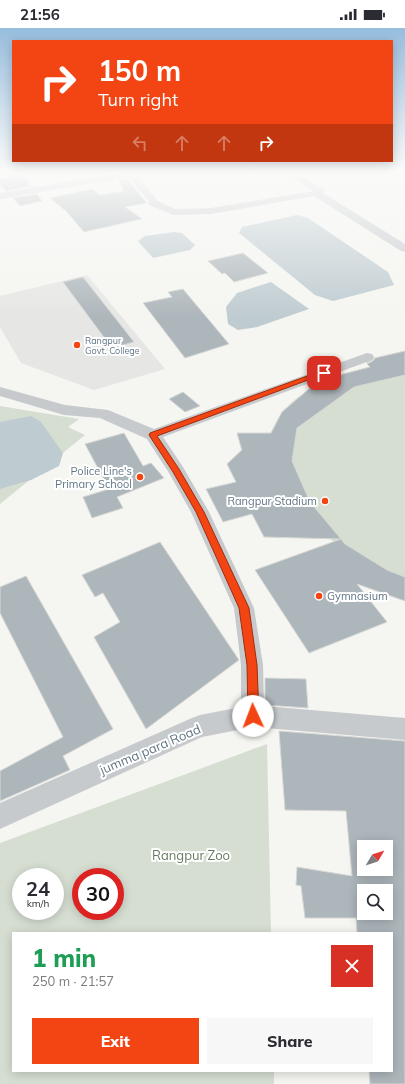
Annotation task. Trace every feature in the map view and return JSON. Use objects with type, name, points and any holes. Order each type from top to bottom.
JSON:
[{"type":"street","points":[[361,221],[405,249]]},
{"type":"street","points":[[153,435],[367,357]]},
{"type":"street","points":[[0,391],[64,410],[103,413],[153,435],[177,471],[200,512],[244,608],[252,665],[253,716]]},
{"type":"street","name":"jumma para Road","points":[[0,816],[200,726],[253,716],[405,729]]},
{"type":"shaded area","points":[[268,221],[313,221],[388,272],[394,285],[333,301],[315,295],[239,233],[242,227]]},
{"type":"shaded area","points":[[174,232],[182,233],[195,245],[190,250],[153,258],[138,241],[145,236]]},
{"type":"shaded area","name":"Rangpur Govt. College","points":[[87,275],[165,369],[94,390],[21,363],[0,327],[0,296]]},
{"type":"shaded area","points":[[271,282],[309,309],[257,327],[238,330],[228,324],[226,307],[237,293]]},
{"type":"shaded area","points":[[31,416],[41,422],[63,453],[59,466],[31,480],[0,489],[0,422]]},
{"type":"green space","name":"Rangpur Stadium","points":[[405,351],[405,601],[380,592],[331,539],[264,537],[227,464],[241,450],[237,433],[271,433],[283,411],[292,402],[312,388],[334,378],[370,367],[364,360]]},
{"type":"green space","points":[[0,406],[79,419],[68,427],[85,435],[0,504]]},
{"type":"green space","name":"Rangpur Zoo","points":[[267,744],[271,932],[12,932],[12,1072],[274,1072],[274,1084],[0,1084],[0,843]]},
{"type":"building","points":[[75,221],[132,221],[84,232]]},
{"type":"building","points":[[243,253],[268,273],[234,282],[225,273],[222,274],[208,261]]},
{"type":"building","points":[[83,277],[134,342],[112,348],[63,282]]},
{"type":"building","points":[[183,289],[229,344],[185,358],[143,303],[172,297],[168,292]]},
{"type":"building","points":[[405,351],[405,375],[354,387],[297,428],[292,461],[310,502],[341,539],[264,537],[252,514],[223,522],[206,489],[236,482],[227,464],[242,450],[237,433],[271,433],[282,412],[310,388],[343,374],[370,367],[367,364],[375,358]]},
{"type":"building","points":[[183,392],[200,406],[185,412],[169,399]]},
{"type":"building","points":[[124,433],[143,466],[151,463],[164,478],[117,497],[123,508],[92,518],[83,497],[109,489],[85,444]]},
{"type":"building","name":"Gymnasium","points":[[341,539],[345,544],[387,570],[405,577],[405,601],[357,584],[387,622],[309,653],[255,570]]},
{"type":"building","points":[[160,542],[239,660],[146,729],[94,637],[120,622],[103,593],[95,597],[82,575]]},
{"type":"building","points":[[26,576],[113,729],[63,756],[70,770],[0,801],[0,771],[63,737],[0,613],[0,587]]},
{"type":"building","points":[[265,678],[306,679],[308,708],[265,705]]},
{"type":"building","points":[[279,731],[405,741],[405,1084],[370,1084],[369,1072],[393,1072],[393,932],[357,932],[356,918],[305,918],[301,886],[296,885],[297,867],[352,876],[346,811],[285,810]]},
{"type":"place","name":"Rangpur Govt. College","points":[[77,345]]},
{"type":"place","name":"Police Line's Primary School","points":[[140,477]]},
{"type":"place","name":"Rangpur Stadium","points":[[325,501]]},
{"type":"place","name":"Gymnasium","points":[[319,596]]},
{"type":"route","points":[[253,716],[252,665],[244,608],[200,512],[177,471],[153,435],[324,373]]}]
